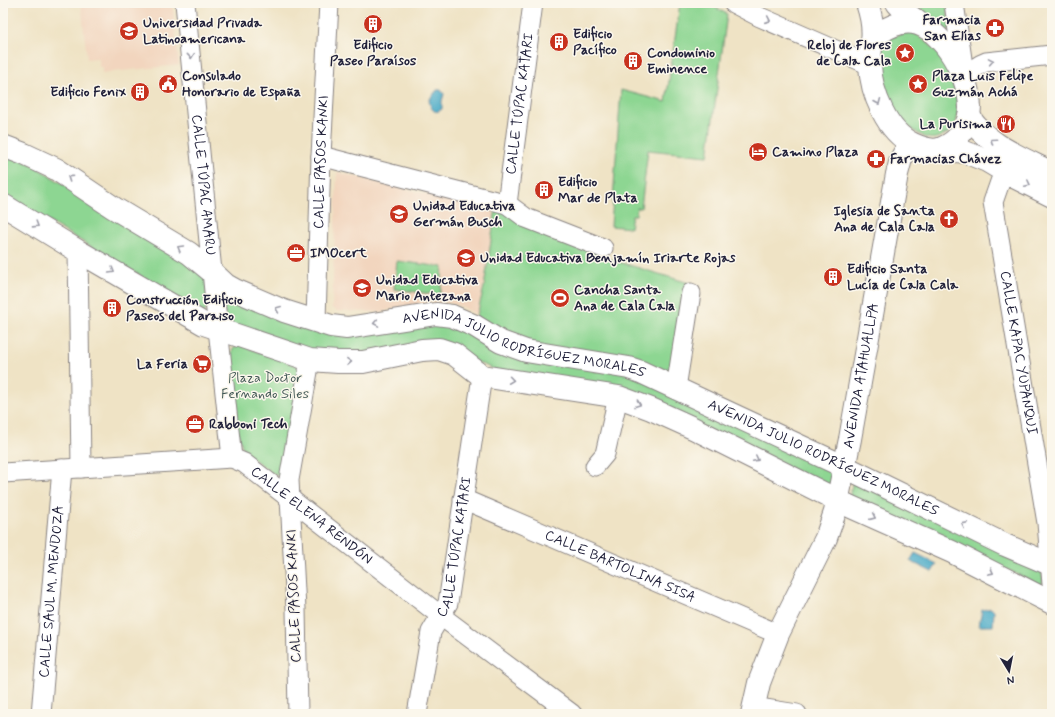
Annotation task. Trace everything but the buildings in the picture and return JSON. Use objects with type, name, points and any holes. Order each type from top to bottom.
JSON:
[{"type":"main road","points":[[867,3],[871,14],[872,40],[870,65],[872,84],[878,102],[887,119],[899,133],[910,143],[922,148],[965,152],[987,161],[1052,196]]},
{"type":"main road","points":[[897,3],[943,42],[959,67],[965,83],[969,100],[969,116],[960,135],[953,142],[941,149]]},
{"type":"main road","points":[[872,40],[893,25],[911,23],[920,24]]},
{"type":"main road","points":[[969,116],[974,125],[997,144],[1052,173]]},
{"type":"main road","name":"AVENIDA ATAHUALLPA","points":[[753,710],[759,683],[778,634],[826,538],[835,512],[845,467],[897,174],[901,159],[910,143]]},
{"type":"main road","name":"AVENIDA JULIO RODRÍGUEZ MORALES","points":[[3,146],[56,169],[114,208],[189,253],[212,271],[226,285],[284,311],[331,326],[347,328],[436,314],[452,316],[475,326],[512,347],[629,368],[641,372],[845,467],[1005,545],[1051,571]]},
{"type":"main road","name":"AVENIDA JULIO RODRÍGUEZ MORALES","points":[[3,205],[187,316],[218,330],[310,360],[363,362],[422,350],[439,349],[454,354],[482,376],[618,397],[651,408],[838,501],[952,552],[1052,602]]},
{"type":"street","name":"CALLE TÚPAC AMARU","points":[[185,3],[232,458]]},
{"type":"street","points":[[315,3],[327,22]]},
{"type":"street","name":"CALLE PASOS KANKI","points":[[316,320],[321,156],[329,3]]},
{"type":"street","name":"CALLE TÚPAC KATARI","points":[[507,204],[533,3]]},
{"type":"street","points":[[733,3],[760,17],[870,65]]},
{"type":"street","points":[[954,3],[965,83]]},
{"type":"street","points":[[965,83],[972,69],[986,62],[1052,55]]},
{"type":"street","points":[[321,156],[507,204],[526,218],[602,248]]},
{"type":"street","name":"CALLE KAPAC YUPANQUI","points":[[1006,172],[1000,182],[993,202],[1048,523],[1051,571]]},
{"type":"street","points":[[78,251],[81,468]]},
{"type":"street","points":[[676,388],[691,293]]},
{"type":"street","name":"CALLE PASOS KANKI","points":[[298,714],[296,609],[289,480],[310,360]]},
{"type":"street","name":"CALLE TÚPAC KATARI","points":[[417,714],[431,632],[448,603],[482,376]]},
{"type":"street","points":[[595,466],[605,454],[618,397]]},
{"type":"street","points":[[3,473],[232,458]]},
{"type":"street","name":"CALLE ELENA RENDÓN","points":[[232,458],[244,463],[441,616],[572,714]]},
{"type":"street","name":"CALLE SAUL M. MENDOZA","points":[[40,714],[62,469]]},
{"type":"street","name":"CALLE BARTOLINA SISA","points":[[463,499],[778,634]]},
{"type":"street","points":[[753,710],[797,714]]},
{"type":"shaded area","name":"Universidad Privada Latinoamericana","points":[[81,3],[172,3],[179,65],[102,73],[102,67],[99,67],[99,58],[87,59]]},
{"type":"shaded area","points":[[337,172],[496,211],[484,287],[477,315],[463,307],[449,303],[431,302],[381,312],[337,311],[332,308]]},
{"type":"green space","points":[[680,3],[707,3],[727,14],[708,156],[648,150],[641,208],[637,208],[636,215],[632,215],[630,228],[611,226],[621,90],[666,102]]},
{"type":"green space","points":[[914,3],[946,3],[950,29],[947,31]]},
{"type":"green space","name":"Plaza Luis Felipe Guzmán Achá","points":[[911,31],[926,41],[938,53],[950,75],[956,95],[958,108],[957,121],[951,131],[935,138],[923,136],[904,122],[891,103],[883,80],[881,55],[885,40]]},
{"type":"green space","points":[[3,153],[31,164],[190,263],[206,279],[207,307],[204,313],[3,195]]},
{"type":"green space","points":[[496,208],[609,259],[689,283],[674,379],[524,344],[476,319],[484,287]]},
{"type":"green space","points":[[397,261],[443,267],[440,295],[394,289]]},
{"type":"green space","points":[[226,298],[308,325],[440,320],[621,370],[834,468],[830,488],[680,416],[498,371],[468,358],[331,357],[227,324],[222,300]]},
{"type":"green space","name":"Plaza Doctor Fernando Siles","points":[[239,345],[301,367],[280,476],[272,473],[247,454],[242,446],[237,429],[230,356],[233,349]]},
{"type":"green space","points":[[854,477],[1041,568],[1043,581],[1041,585],[849,498]]},
{"type":"water","points":[[437,90],[441,90],[444,94],[442,109],[437,112],[431,108],[429,100]]},
{"type":"water","points":[[915,553],[937,564],[932,572],[910,561]]},
{"type":"water","points":[[991,608],[994,611],[993,626],[979,626],[982,610]]},
{"type":"place","name":"Edificio Paseo Paraísos","points":[[373,24]]},
{"type":"place","name":"Farmacia San Elías","points":[[995,28]]},
{"type":"place","name":"Universidad Privada Latinoamericana","points":[[129,31]]},
{"type":"place","name":"Edificio Pacífico","points":[[559,42]]},
{"type":"place","name":"Reloj de Flores de Cala Cala","points":[[905,53]]},
{"type":"place","name":"Condominio Eminence","points":[[633,61]]},
{"type":"place","name":"Consulado Honorario de España","points":[[168,84]]},
{"type":"place","name":"Plaza Luis Felipe Guzmán Achá","points":[[918,84]]},
{"type":"place","name":"Edificio Fenix","points":[[140,92]]},
{"type":"place","name":"La Purisima","points":[[1006,124]]},
{"type":"place","name":"Camino Plaza","points":[[758,152]]},
{"type":"place","name":"Farmacias Chávez","points":[[876,159]]},
{"type":"place","name":"Edificio Mar de Plata","points":[[544,190]]},
{"type":"place","name":"Unidad Educativa Germán Busch","points":[[399,214]]},
{"type":"place","name":"Iglesia de Santa Ana de Cala Cala","points":[[949,219]]},
{"type":"place","name":"IMOcert","points":[[296,253]]},
{"type":"place","name":"Unidad Educativa Benjamín Iriarte Rojas","points":[[466,258]]},
{"type":"place","name":"Edificio Santa Lucía de Cala Cala","points":[[833,277]]},
{"type":"place","name":"Unidad Educativa Mario Antezana","points":[[362,288]]},
{"type":"place","name":"Cancha Santa Ana de Cala Cala","points":[[560,298]]},
{"type":"place","name":"Construcción Edificio Paseos del Paraiso","points":[[112,308]]},
{"type":"place","name":"La Feria","points":[[202,364]]},
{"type":"place","name":"Rabboni Tech","points":[[195,424]]}]
